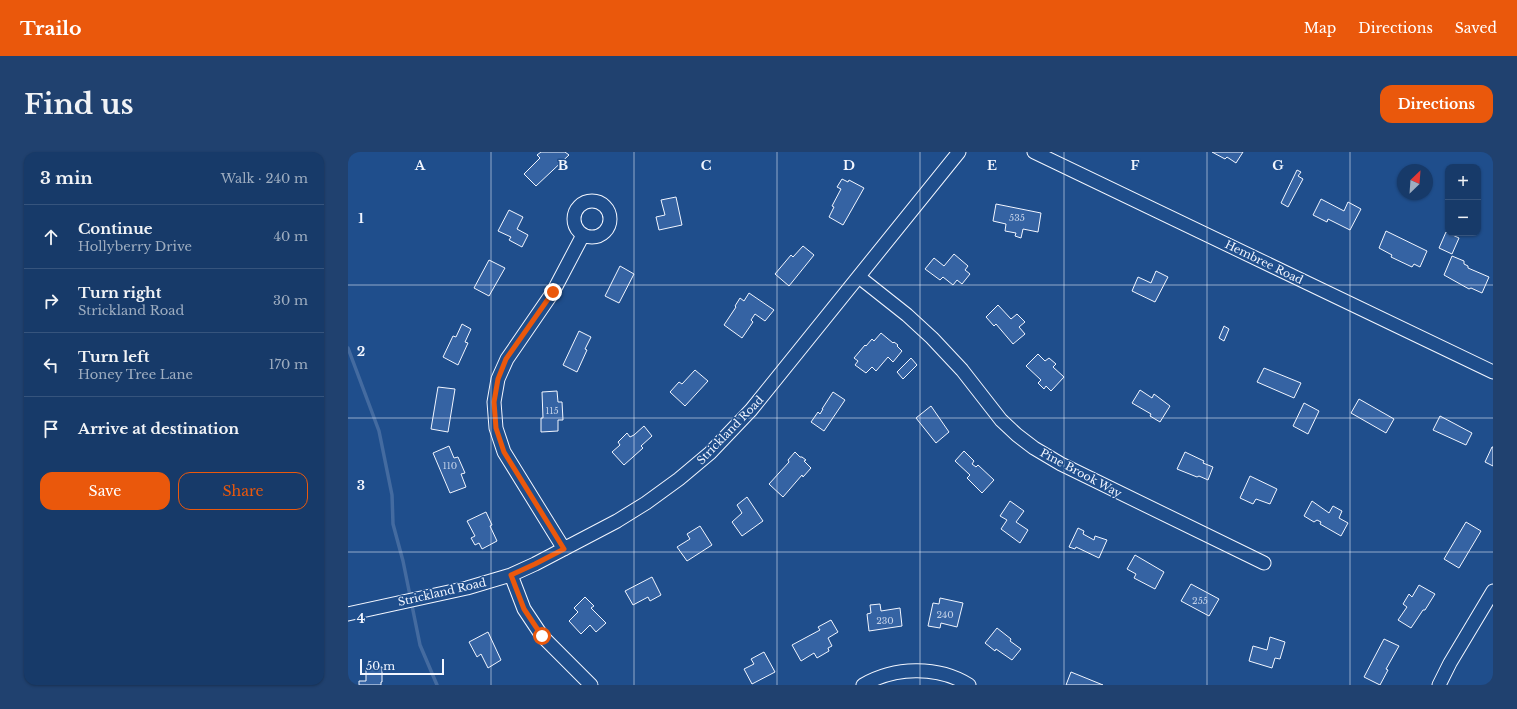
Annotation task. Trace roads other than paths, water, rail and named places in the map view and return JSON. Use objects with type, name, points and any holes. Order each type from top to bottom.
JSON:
[{"type":"street","name":"Strickland Road","points":[[348,614],[467,588],[511,575],[617,521],[646,503],[679,479],[710,453],[751,410],[959,152]]},
{"type":"street","name":"Hembree Road","points":[[1034,152],[1493,372]]},
{"type":"street","points":[[564,549],[504,452],[496,428],[494,402],[498,379],[506,359],[553,292],[583,235]]},
{"type":"street","name":"Pine Brook Way","points":[[859,277],[932,338],[962,370],[1001,420],[1034,448],[1061,464],[1264,563]]},
{"type":"street","points":[[511,575],[524,609],[542,636],[591,685]]},
{"type":"street","points":[[1439,685],[1450,663],[1493,591]]},
{"type":"street","points":[[863,685],[890,674],[910,671],[937,673],[969,685]]},
{"type":"waterway","points":[[348,348],[379,431],[392,495],[393,524],[403,561],[420,645],[437,685]]}]
